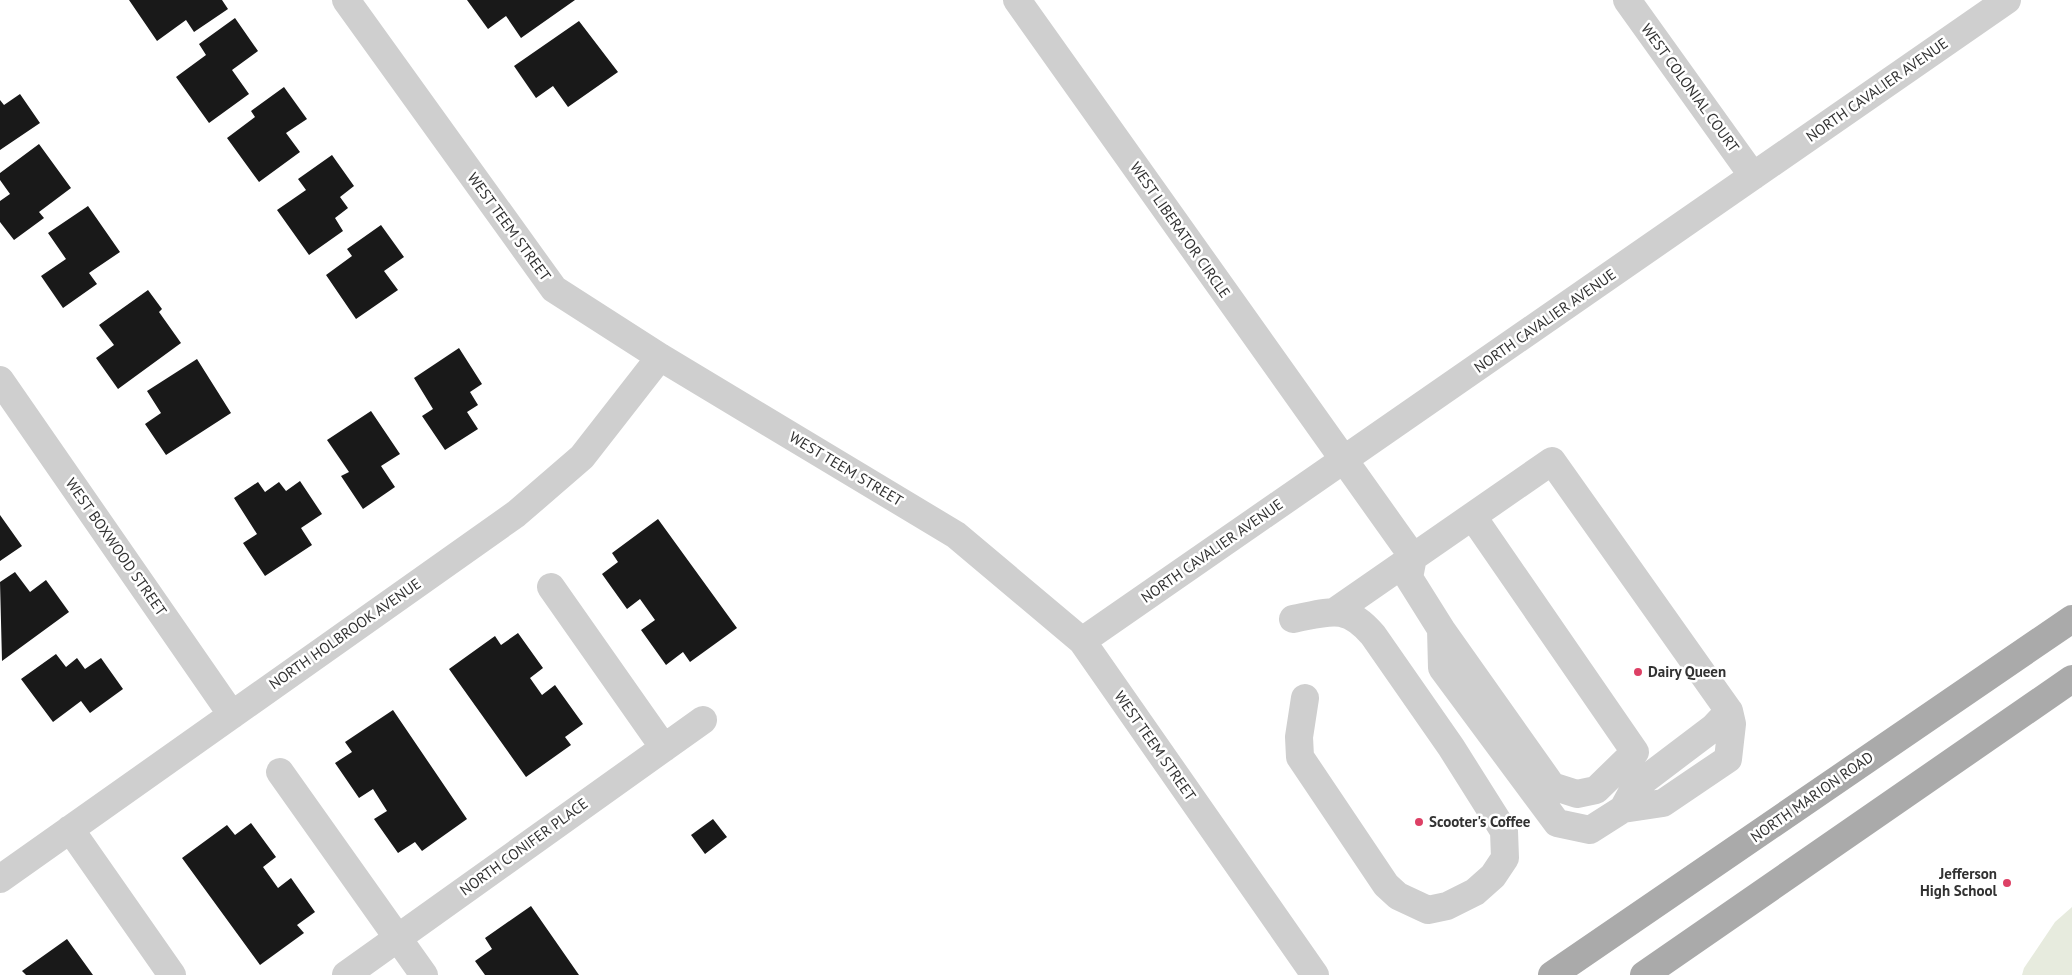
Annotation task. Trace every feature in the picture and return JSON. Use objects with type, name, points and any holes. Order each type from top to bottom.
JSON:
[{"type":"main road","name":"NORTH MARION ROAD","points":[[1552,975],[2072,619]]},
{"type":"main road","points":[[1644,975],[2072,679]]},
{"type":"street","name":"WEST TEEM STREET","points":[[346,0],[554,289],[660,357],[956,535],[1082,641],[1315,975]]},
{"type":"street","name":"WEST LIBERATOR CIRCLE","points":[[1017,0],[1413,557]]},
{"type":"street","name":"WEST COLONIAL COURT","points":[[1627,0],[1753,176]]},
{"type":"street","name":"NORTH CAVALIER AVENUE","points":[[1082,641],[2007,0]]},
{"type":"street","name":"NORTH HOLBROOK AVENUE","points":[[0,879],[516,514],[582,457],[660,357]]},
{"type":"street","name":"WEST BOXWOOD STREET","points":[[0,380],[232,715]]},
{"type":"street","points":[[1292,619],[1336,610],[1552,461],[1729,711],[1732,724],[1728,759],[1664,802],[1623,809],[1590,830],[1556,824],[1442,668],[1441,629]]},
{"type":"street","points":[[1413,557],[1409,578],[1441,629],[1552,786],[1577,794],[1596,790],[1635,752],[1472,517]]},
{"type":"street","points":[[551,587],[664,748]]},
{"type":"street","points":[[1306,698],[1299,737],[1300,757],[1386,885],[1398,896],[1428,910],[1447,906],[1475,892],[1493,876],[1505,858],[1504,832],[1498,820],[1451,747],[1373,635],[1362,622],[1336,610]]},
{"type":"street","name":"NORTH CONIFER PLACE","points":[[346,975],[703,720]]},
{"type":"street","points":[[280,772],[424,975]]},
{"type":"street","points":[[70,829],[172,975]]},
{"type":"shaded area","points":[[2072,907],[2072,975],[2022,975],[2024,968],[2055,922]]},
{"type":"building","points":[[129,0],[222,0],[228,9],[194,32],[186,20],[157,41]]},
{"type":"building","points":[[467,0],[575,0],[521,38],[506,16],[488,29]]},
{"type":"building","points":[[235,18],[258,51],[232,70],[249,94],[209,123],[176,77],[206,55],[199,44]]},
{"type":"building","points":[[579,21],[618,72],[568,107],[553,86],[536,98],[514,66]]},
{"type":"building","points":[[284,87],[307,119],[286,133],[300,152],[259,182],[227,138],[255,117],[251,111]]},
{"type":"building","points":[[20,94],[40,123],[0,150],[0,100],[4,105]]},
{"type":"building","points":[[39,144],[71,188],[39,212],[44,218],[14,240],[0,222],[0,201],[10,194],[0,180],[0,173]]},
{"type":"building","points":[[332,155],[354,186],[340,197],[348,208],[335,218],[343,231],[309,255],[277,210],[306,190],[298,179]]},
{"type":"building","points":[[88,206],[120,252],[89,273],[97,284],[63,308],[41,276],[66,259],[48,233]]},
{"type":"building","points":[[381,225],[404,257],[384,271],[398,290],[356,319],[326,275],[352,256],[347,249]]},
{"type":"building","points":[[148,290],[162,309],[159,312],[181,343],[118,389],[96,358],[114,345],[99,325]]},
{"type":"building","points":[[459,348],[482,384],[470,392],[478,405],[467,412],[478,429],[445,450],[422,416],[433,409],[414,378]]},
{"type":"building","points":[[197,359],[231,413],[166,455],[145,424],[161,413],[147,391]]},
{"type":"building","points":[[371,411],[400,454],[381,466],[395,487],[363,509],[341,476],[349,472],[327,440]]},
{"type":"building","points":[[300,481],[322,514],[301,528],[312,545],[265,576],[243,543],[257,534],[234,498],[258,482],[265,492],[279,482],[286,491]]},
{"type":"building","points":[[0,515],[22,546],[0,561]]},
{"type":"building","points":[[658,519],[737,628],[690,662],[683,652],[666,665],[641,630],[655,620],[640,599],[627,609],[602,574],[618,562],[612,553]]},
{"type":"building","points":[[15,572],[30,592],[46,580],[69,612],[2,661],[0,582]]},
{"type":"building","points":[[518,633],[543,668],[530,678],[542,695],[555,685],[583,724],[565,737],[571,745],[526,777],[449,669],[495,636],[501,645]]},
{"type":"building","points":[[56,654],[66,667],[77,658],[85,669],[101,658],[123,689],[90,713],[81,701],[53,722],[21,679]]},
{"type":"building","points":[[393,710],[467,819],[422,851],[415,842],[398,853],[374,819],[387,811],[373,789],[359,798],[335,763],[352,752],[345,742]]},
{"type":"building","points":[[713,819],[727,837],[705,854],[691,835]]},
{"type":"building","points":[[251,823],[276,857],[263,867],[278,888],[291,878],[315,912],[297,925],[304,933],[260,965],[182,858],[227,825],[235,835]]},
{"type":"building","points":[[531,906],[579,975],[485,975],[475,961],[492,949],[485,938]]},
{"type":"building","points":[[67,939],[93,975],[26,975],[22,971]]},
{"type":"place","name":"Dairy Queen","points":[[1638,672]]},
{"type":"place","name":"Scooter's Coffee","points":[[1419,822]]},
{"type":"place","name":"Jefferson High School","points":[[2007,883]]}]
